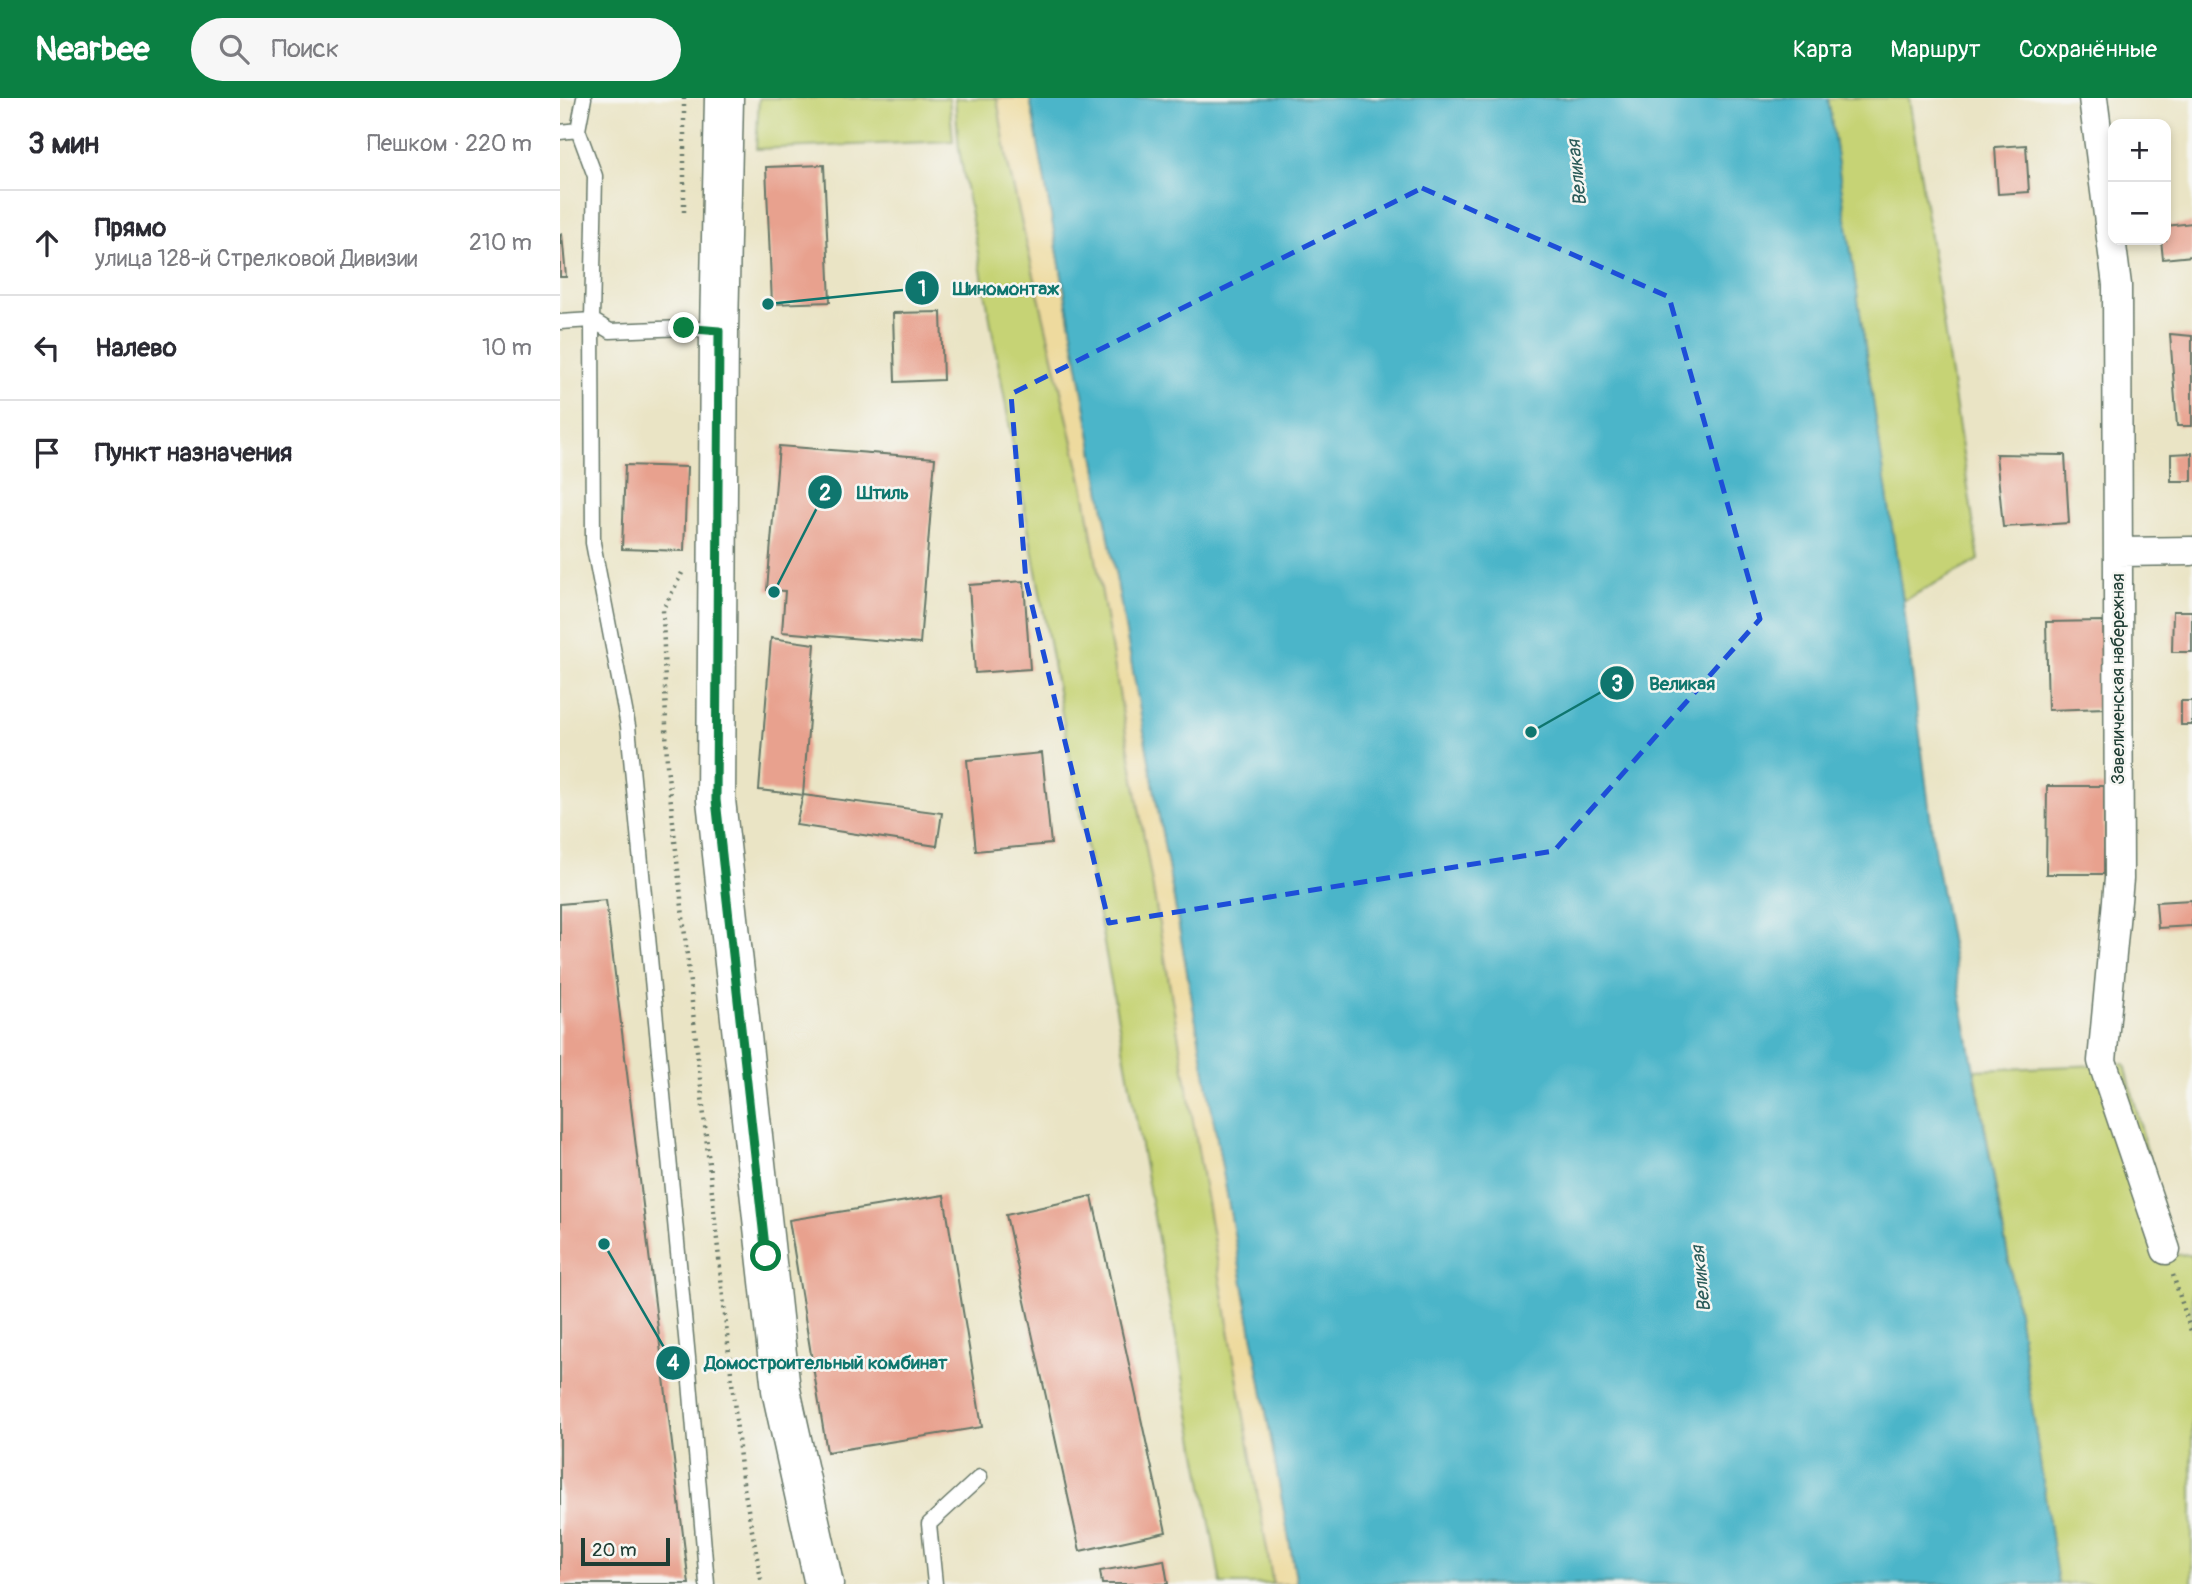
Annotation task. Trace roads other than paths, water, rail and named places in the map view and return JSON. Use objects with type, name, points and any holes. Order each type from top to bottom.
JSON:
[{"type":"main road","points":[[724,98],[719,331],[716,800],[781,1390],[824,1584]]},
{"type":"street","name":"Завеличенская набережная","points":[[2094,98],[2117,285],[2119,879],[2102,1061],[2166,1250]]},
{"type":"street","points":[[2118,552],[2192,551]]},
{"type":"lane","points":[[584,98],[578,130],[595,176],[592,320],[593,543],[628,726],[707,1584]]},
{"type":"lane","points":[[560,132],[578,130]]},
{"type":"lane","points":[[560,322],[592,320],[610,331],[684,328],[719,331]]},
{"type":"lane","points":[[935,1584],[929,1524],[980,1477]]},
{"type":"water","name":"Великая","points":[[1030,98],[1828,98],[1903,601],[1936,862],[2018,1312],[2058,1584],[1297,1584]]},
{"type":"place","name":"Шиномонтаж","points":[[768,304]]},
{"type":"place","name":"Штиль","points":[[774,592]]},
{"type":"place","name":"Великая","points":[[1531,732]]},
{"type":"place","name":"Домостроительный комбинат","points":[[604,1244]]}]
